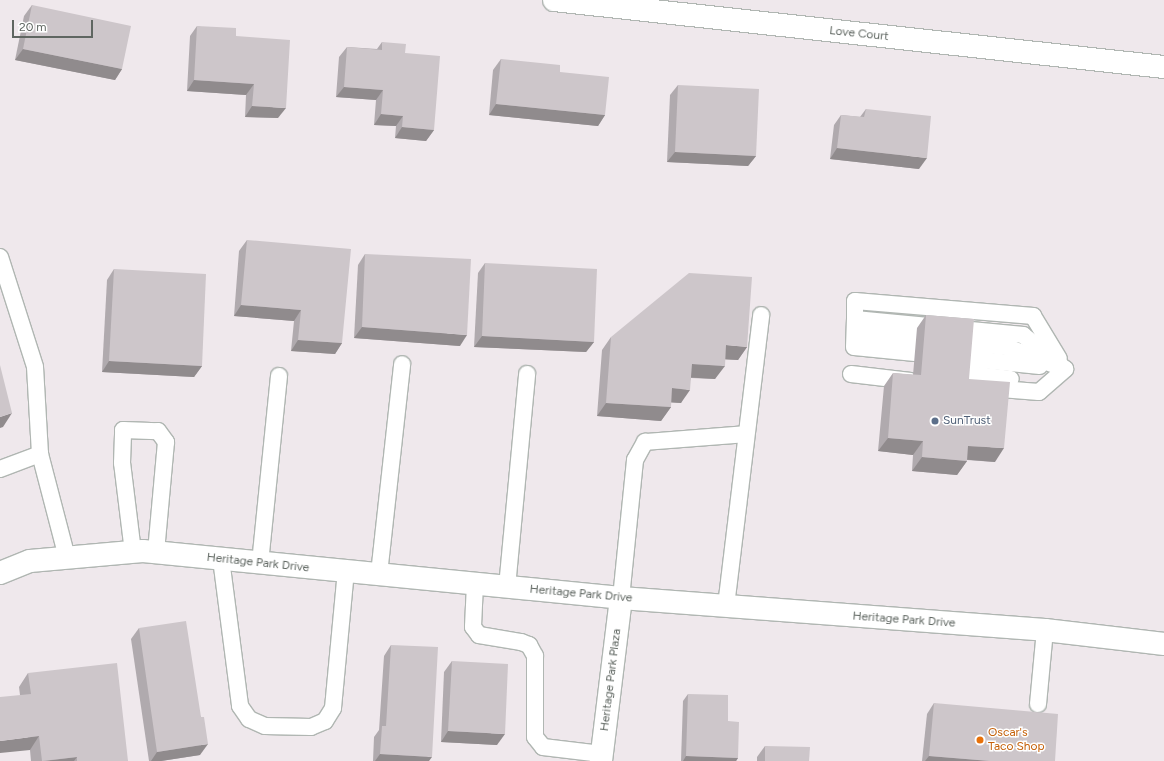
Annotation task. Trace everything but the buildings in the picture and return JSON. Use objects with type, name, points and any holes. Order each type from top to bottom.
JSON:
[{"type":"street","name":"Love Court","points":[[554,0],[1164,67]]},
{"type":"street","name":"Heritage Park Drive","points":[[0,573],[30,561],[133,552],[156,552],[621,598],[1045,630],[1164,644]]},
{"type":"street","name":"Heritage Park Plaza","points":[[602,757],[621,598]]},
{"type":"lane","points":[[0,257],[35,367],[40,454],[67,558]]},
{"type":"lane","points":[[726,606],[761,315]]},
{"type":"lane","points":[[915,346],[855,333],[1023,335],[1065,368]]},
{"type":"lane","points":[[379,574],[402,364]]},
{"type":"lane","points":[[961,365],[1065,368],[1039,392],[961,365]]},
{"type":"lane","points":[[852,369],[913,376]]},
{"type":"lane","points":[[507,587],[527,374]]},
{"type":"lane","points":[[260,563],[279,376]]},
{"type":"lane","points":[[133,552],[122,463],[123,430],[158,431],[166,442],[156,552]]},
{"type":"lane","points":[[621,598],[635,460],[645,442],[746,434]]},
{"type":"lane","points":[[0,469],[40,454]]},
{"type":"lane","points":[[221,559],[240,706],[249,719],[265,726],[311,727],[325,720],[332,708],[346,571]]},
{"type":"lane","points":[[475,584],[473,627],[479,635],[521,642],[529,645],[535,656],[535,737],[543,746],[602,757]]},
{"type":"lane","points":[[1038,704],[1045,630]]},
{"type":"place","name":"SunTrust","points":[[935,421]]},
{"type":"place","name":"Oscar's Taco Shop","points":[[980,740]]}]
